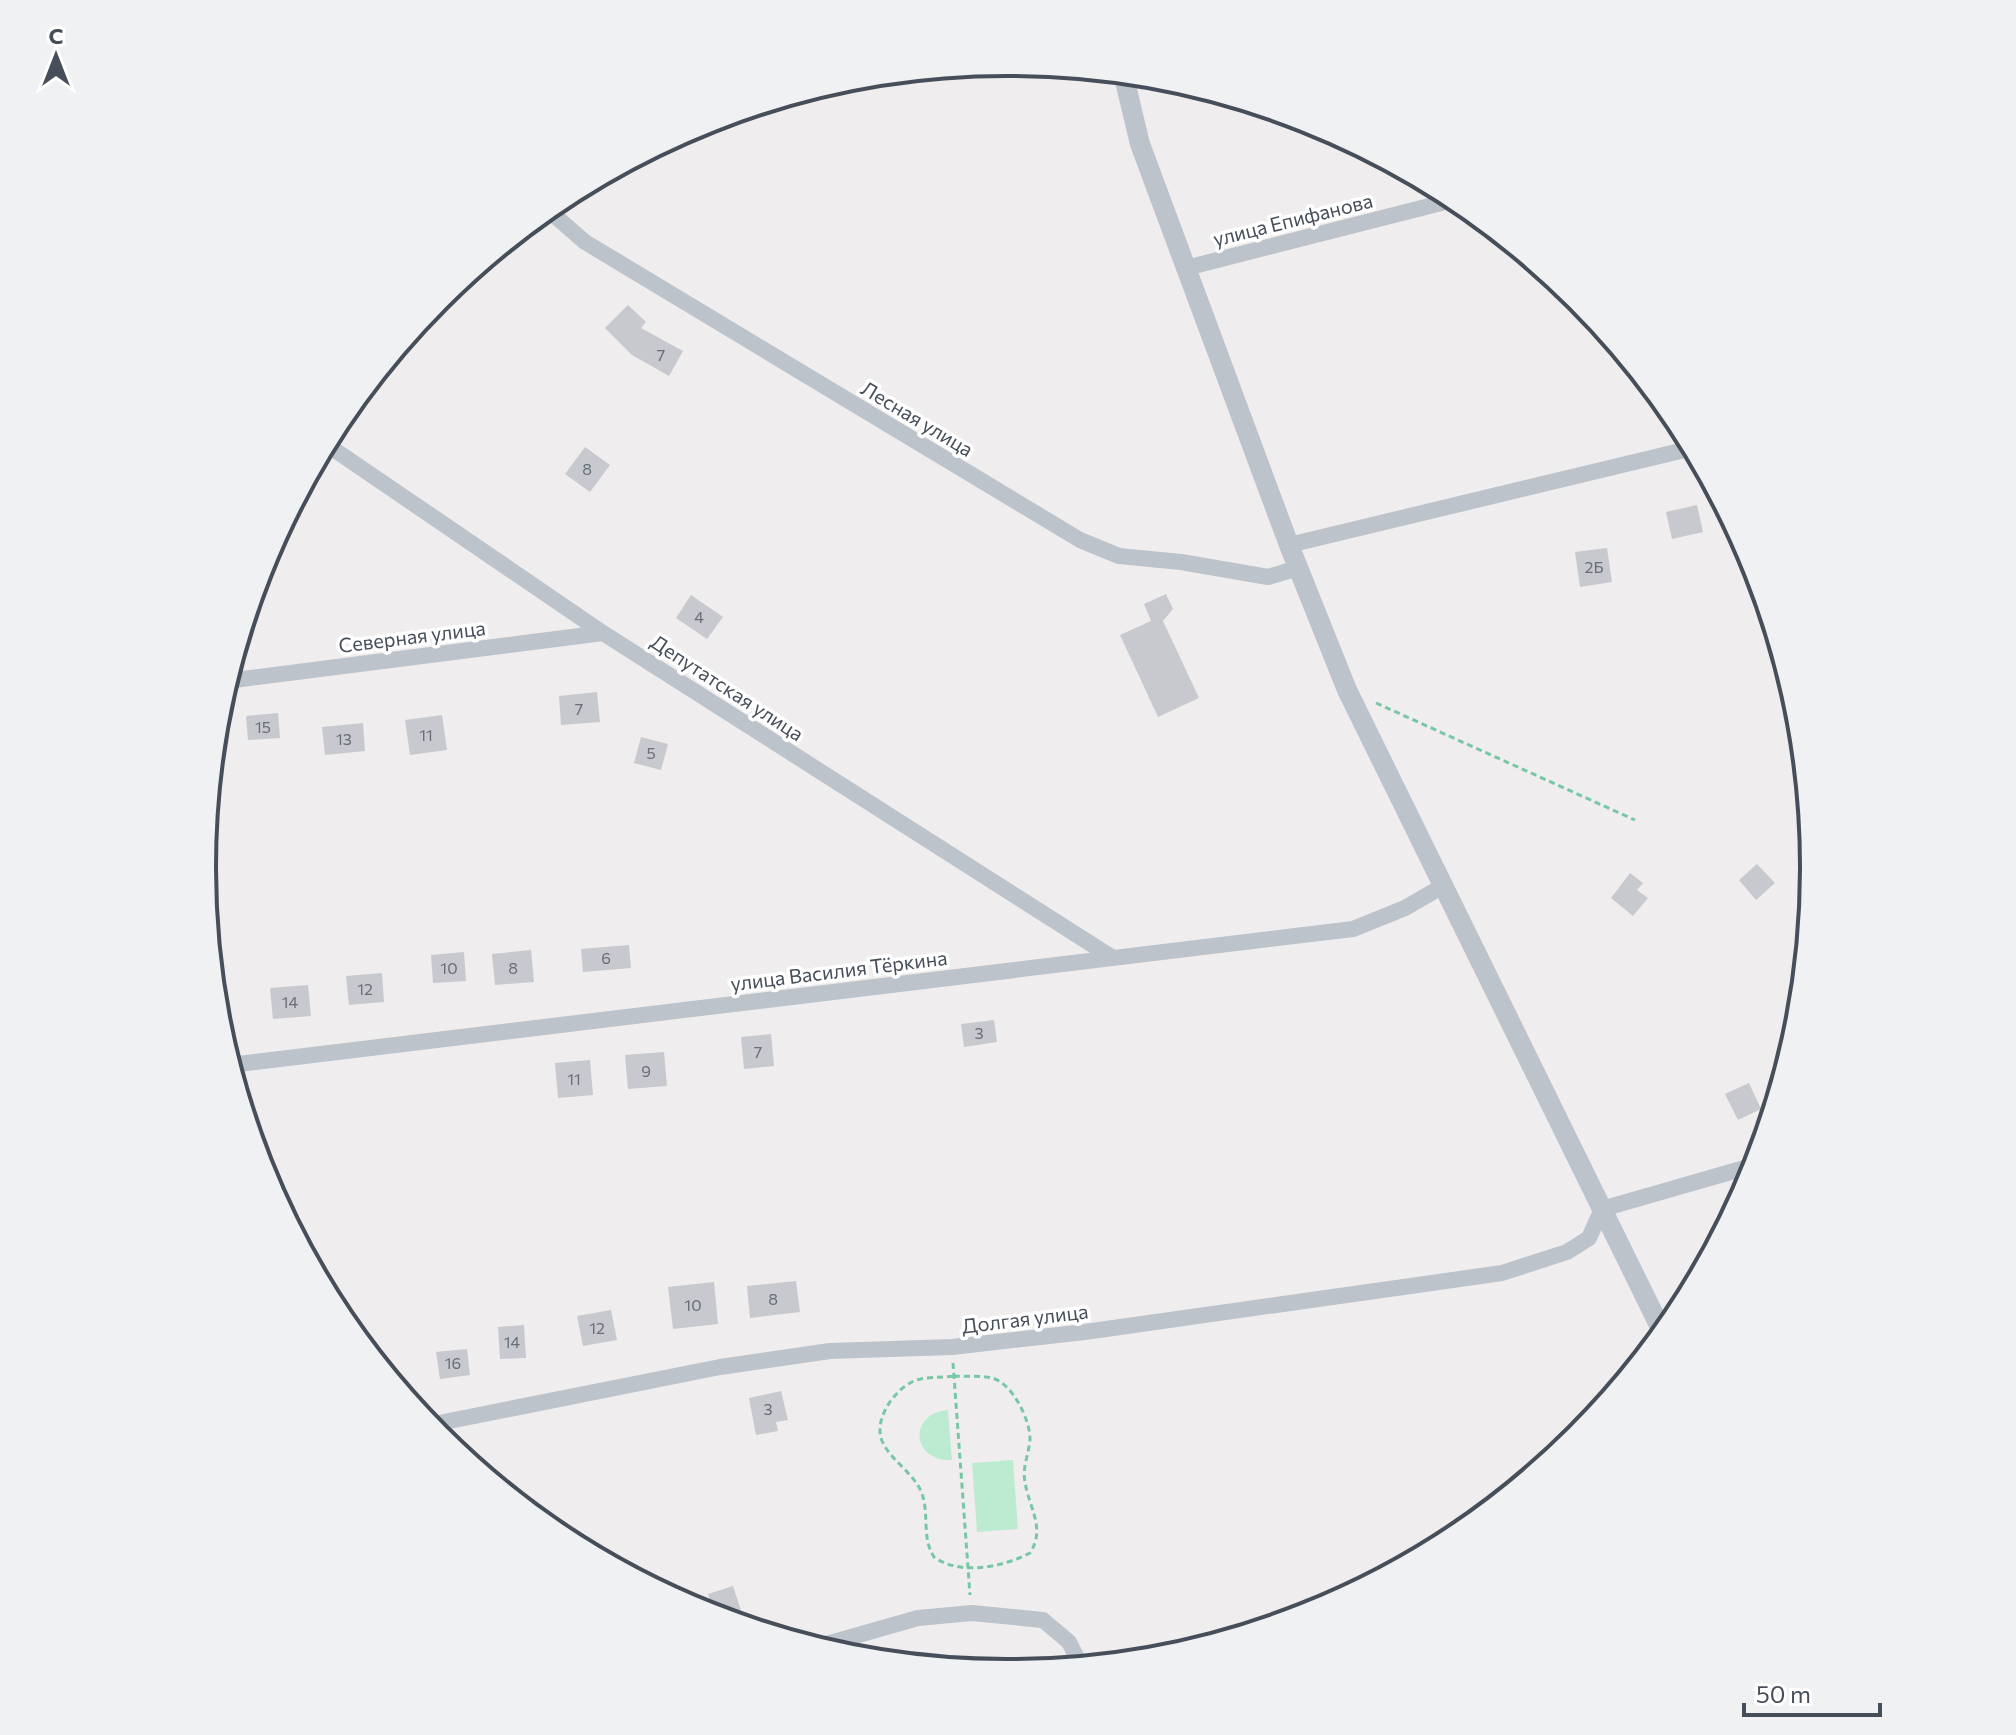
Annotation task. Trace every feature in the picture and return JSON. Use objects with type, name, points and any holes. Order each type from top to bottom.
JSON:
[{"type":"street","points":[[1126,85],[1140,144],[1289,545],[1347,690],[1657,1320]]},
{"type":"street","name":"улица Епифанова","points":[[1186,268],[1439,204]]},
{"type":"street","name":"Лесная улица","points":[[557,217],[585,242],[1080,540],[1119,556],[1181,562],[1268,577],[1298,568]]},
{"type":"street","name":"Депутатская улица","points":[[336,451],[603,633],[1113,958]]},
{"type":"street","points":[[1289,545],[1680,451]]},
{"type":"street","name":"Северная улица","points":[[239,679],[603,633]]},
{"type":"street","name":"улица Василия Тёркина","points":[[241,1064],[1353,929],[1405,908],[1443,886]]},
{"type":"street","points":[[1602,1209],[1739,1170]]},
{"type":"street","name":"Долгая улица","points":[[443,1422],[720,1367],[830,1351],[952,1347],[1085,1332],[1502,1273],[1559,1255],[1589,1238],[1602,1209]]},
{"type":"street","points":[[839,1640],[918,1618],[972,1613],[1043,1620],[1069,1642],[1076,1655]]},
{"type":"path","points":[[1376,703],[1635,820]]},
{"type":"path","points":[[952,1347],[972,1613]]},
{"type":"path","points":[[954,1376],[998,1380],[1020,1408],[1028,1426],[1030,1440],[1024,1478],[1038,1535],[1030,1553],[1003,1564],[953,1567],[934,1557],[926,1537],[924,1501],[920,1489],[883,1444],[879,1434],[879,1422],[885,1409],[909,1383],[954,1376]]},
{"type":"green space","points":[[948,1410],[952,1460],[938,1459],[928,1453],[920,1437],[926,1419]]},
{"type":"green space","points":[[1013,1460],[1018,1529],[977,1532],[972,1463]]},
{"type":"building","points":[[628,305],[646,322],[641,328],[683,351],[669,376],[632,355],[605,328]]},
{"type":"building","points":[[585,447],[610,465],[590,492],[565,474]]},
{"type":"building","points":[[1697,505],[1703,532],[1672,539],[1666,512]]},
{"type":"building","points":[[1607,548],[1612,582],[1580,587],[1575,552]]},
{"type":"building","points":[[1166,594],[1173,609],[1163,621],[1199,698],[1158,717],[1120,635],[1151,621],[1144,604]]},
{"type":"building","points":[[691,595],[723,617],[707,639],[676,618]]},
{"type":"building","points":[[597,692],[600,722],[561,725],[559,696]]},
{"type":"building","points":[[278,713],[280,738],[248,740],[246,716]]},
{"type":"building","points":[[442,715],[447,750],[410,755],[405,720]]},
{"type":"building","points":[[363,723],[365,751],[325,755],[322,727]]},
{"type":"building","points":[[641,737],[668,744],[661,770],[634,763]]},
{"type":"building","points":[[1757,864],[1775,883],[1756,900],[1739,880]]},
{"type":"building","points":[[1630,873],[1643,883],[1637,890],[1648,898],[1633,916],[1611,898]]},
{"type":"building","points":[[629,945],[631,968],[583,972],[581,949]]},
{"type":"building","points":[[531,950],[534,982],[495,985],[492,954]]},
{"type":"building","points":[[464,952],[466,981],[433,983],[431,955]]},
{"type":"building","points":[[382,973],[384,1002],[349,1005],[346,976]]},
{"type":"building","points":[[308,985],[311,1016],[273,1019],[270,988]]},
{"type":"building","points":[[994,1020],[997,1042],[964,1047],[961,1024]]},
{"type":"building","points":[[771,1034],[774,1066],[744,1069],[741,1037]]},
{"type":"building","points":[[664,1052],[667,1086],[628,1089],[625,1055]]},
{"type":"building","points":[[590,1060],[593,1095],[558,1098],[555,1063]]},
{"type":"building","points":[[1749,1083],[1761,1109],[1738,1120],[1725,1094]]},
{"type":"building","points":[[796,1281],[800,1312],[750,1318],[747,1286]]},
{"type":"building","points":[[714,1282],[718,1324],[673,1329],[668,1287]]},
{"type":"building","points":[[611,1310],[617,1340],[583,1346],[577,1316]]},
{"type":"building","points":[[524,1325],[526,1358],[500,1359],[498,1327]]},
{"type":"building","points":[[467,1349],[470,1375],[440,1379],[436,1352]]},
{"type":"building","points":[[781,1391],[788,1420],[776,1422],[778,1431],[756,1435],[749,1398]]},
{"type":"building","points":[[733,1586],[742,1612],[710,1601],[708,1594]]}]
